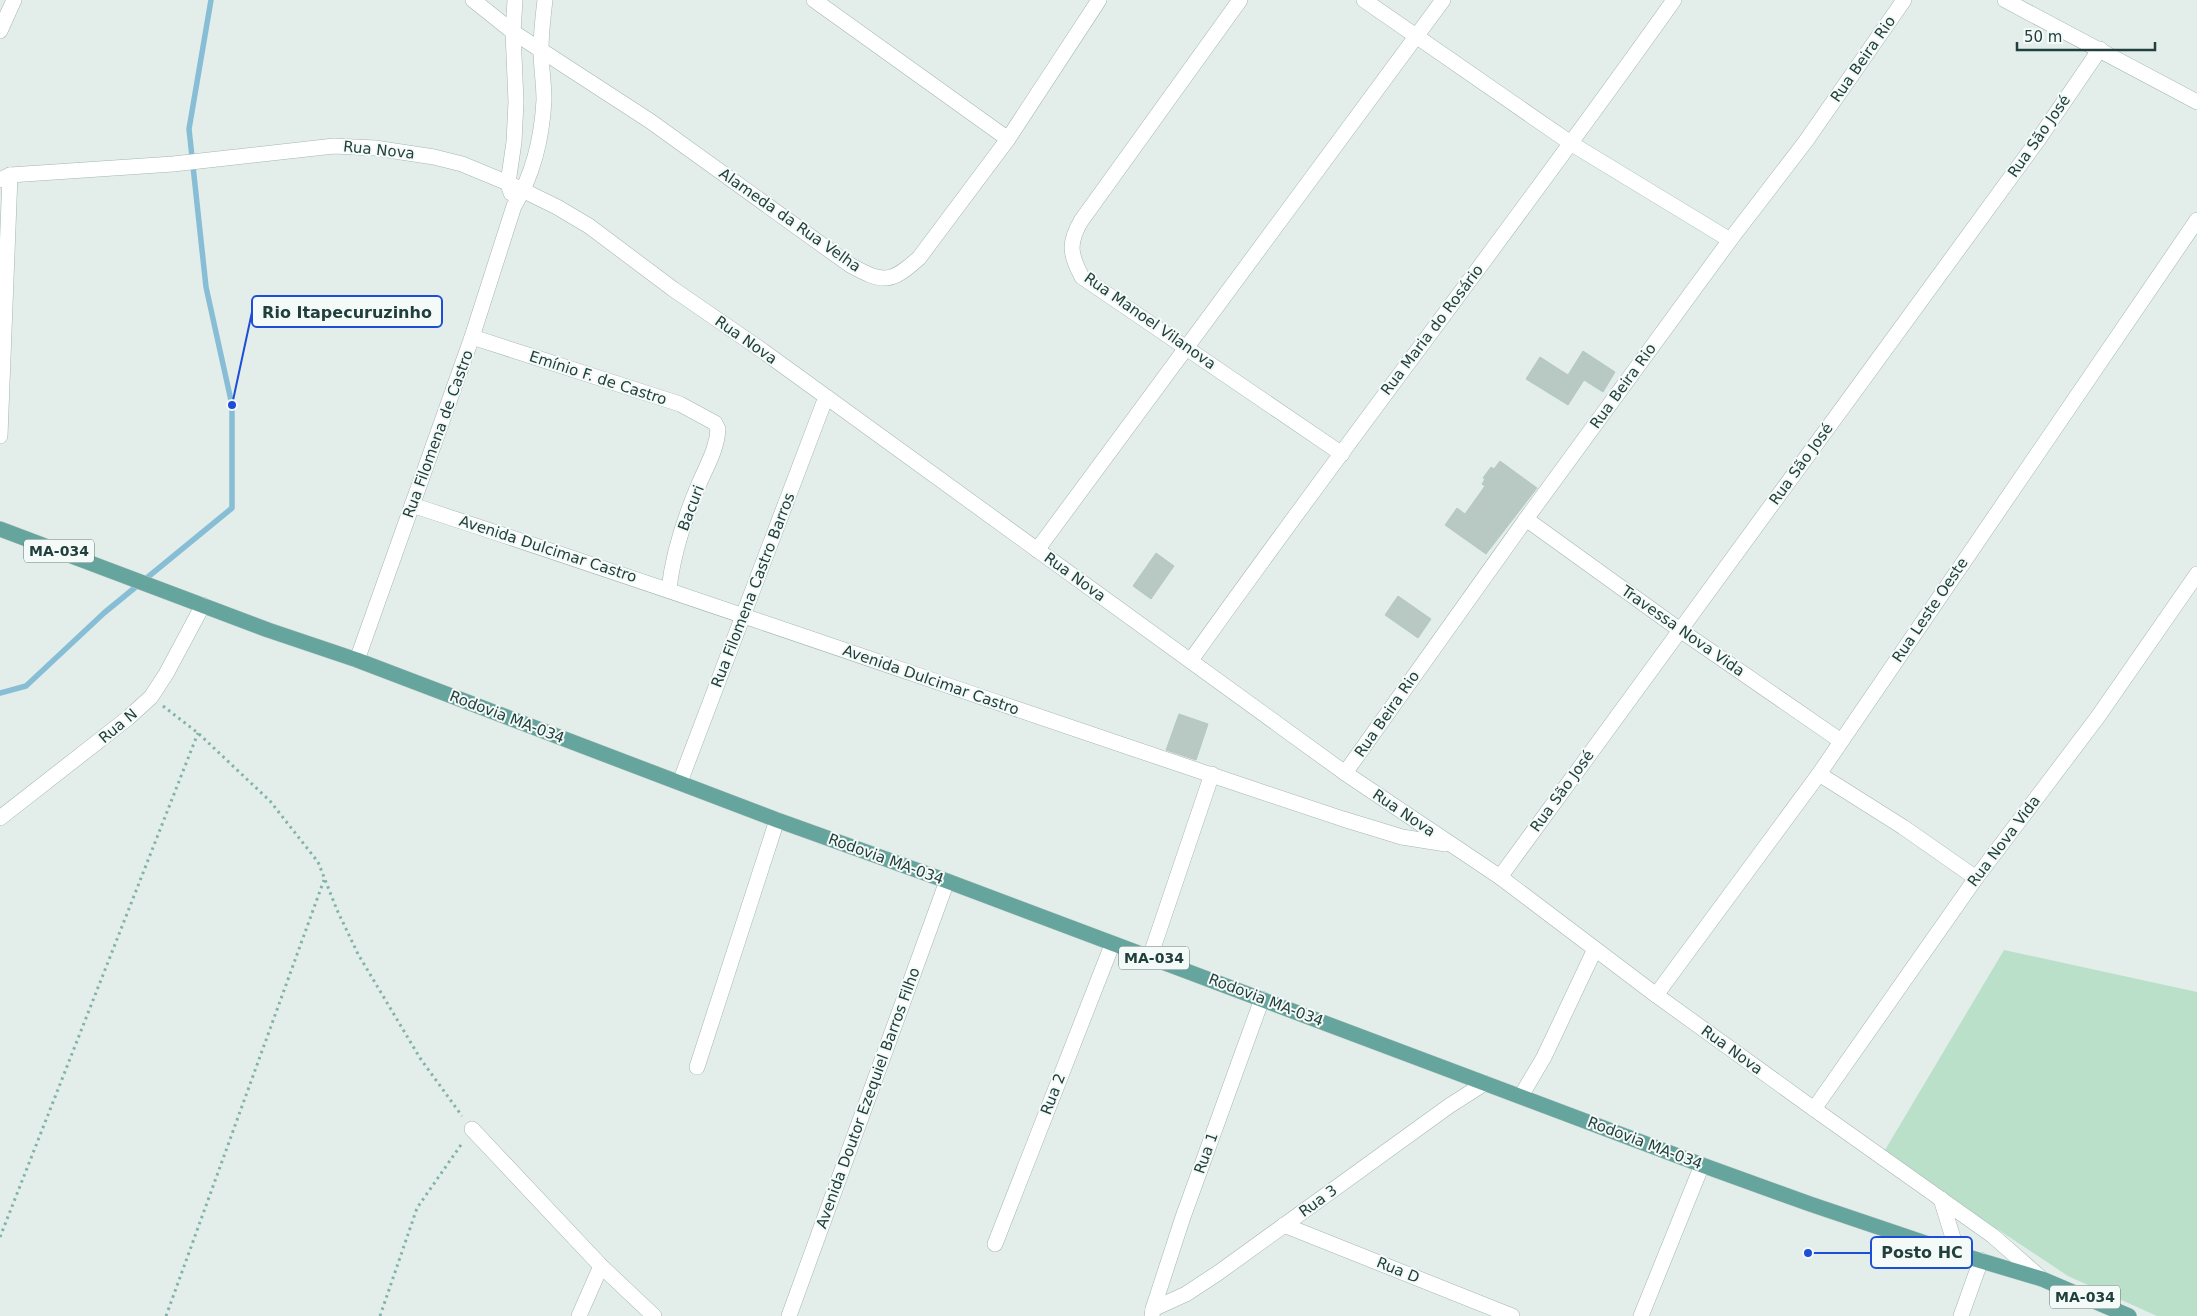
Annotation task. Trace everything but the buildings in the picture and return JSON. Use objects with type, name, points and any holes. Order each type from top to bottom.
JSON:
[{"type":"main road","name":"MA-034","points":[[0,529],[203,605]]},
{"type":"main road","name":"Rodovia MA-034","points":[[203,605],[268,630],[357,660],[777,820],[947,881],[1702,1165],[1958,1254],[2042,1279]]},
{"type":"main road","name":"MA-034","points":[[2042,1279],[2129,1316]]},
{"type":"street","points":[[0,32],[14,0]]},
{"type":"street","name":"Alameda da Rua Velha","points":[[473,0],[513,32],[650,122],[850,265],[867,274],[885,279],[896,277],[919,258],[1008,139],[1100,0]]},
{"type":"street","points":[[514,206],[508,183],[514,142],[516,102],[513,32],[515,0]]},
{"type":"street","points":[[514,206],[523,191],[532,165],[541,126],[544,98],[541,50],[545,0]]},
{"type":"street","points":[[814,0],[1008,139]]},
{"type":"street","name":"Rua Manoel Vilanova","points":[[1240,0],[1081,221],[1074,234],[1071,250],[1082,277],[1342,454]]},
{"type":"street","points":[[1364,0],[1572,144],[1730,240]]},
{"type":"street","points":[[1037,550],[1444,0]]},
{"type":"street","name":"Rua Maria do Rosário","points":[[1191,660],[1510,225],[1572,144],[1674,0]]},
{"type":"street","name":"Rua Beira Rio","points":[[1345,773],[1526,519],[1730,240],[1806,140],[1904,0]]},
{"type":"street","points":[[2005,0],[2197,102]]},
{"type":"street","name":"Rua São José","points":[[1500,877],[2038,140],[2100,49]]},
{"type":"street","name":"Rua Nova","points":[[3,175],[173,164],[334,146],[374,148],[462,164],[508,183],[557,207],[589,226],[673,289],[826,397],[1345,773],[1500,877],[1656,995],[1993,1236],[2042,1279]]},
{"type":"street","points":[[0,436],[3,175]]},
{"type":"street","name":"Rua Filomena de Castro","points":[[357,660],[472,337],[514,206]]},
{"type":"street","name":"Rua Leste Oeste","points":[[1656,995],[1819,774],[2197,220]]},
{"type":"street","name":"Emínio F. de Castro","points":[[472,337],[680,404],[713,420],[718,429]]},
{"type":"street","name":"Rua Filomena Castro Barros","points":[[680,782],[826,397]]},
{"type":"street","name":"Bacuri","points":[[670,589],[672,564],[680,535],[699,484],[714,451],[718,429]]},
{"type":"street","name":"Avenida Dulcimar Castro","points":[[412,505],[670,589],[743,616],[1385,832],[1402,837],[1452,845]]},
{"type":"street","name":"Travessa Nova Vida","points":[[1526,519],[1680,630],[1841,741]]},
{"type":"street","name":"Rua Nova Vida","points":[[1814,1109],[1976,878],[2097,718],[2197,574]]},
{"type":"street","name":"Rua N","points":[[0,818],[120,724],[151,697],[166,674],[203,605]]},
{"type":"street","points":[[1150,957],[1212,774]]},
{"type":"street","points":[[1819,774],[1903,827],[1976,878]]},
{"type":"street","points":[[697,1066],[777,820]]},
{"type":"street","name":"Avenida Doutor Ezequiel Barros Filho","points":[[789,1316],[947,881]]},
{"type":"street","name":"Rua 2","points":[[995,1244],[1112,944]]},
{"type":"street","points":[[1521,1096],[1544,1057],[1595,949]]},
{"type":"street","name":"Rua 1","points":[[1153,1313],[1182,1217],[1262,999]]},
{"type":"street","name":"Rua 3","points":[[1153,1313],[1202,1284],[1449,1106],[1485,1083]]},
{"type":"street","points":[[472,1129],[601,1266],[654,1316]]},
{"type":"street","points":[[1641,1316],[1702,1165]]},
{"type":"street","points":[[1941,1199],[1958,1254]]},
{"type":"street","name":"Rua D","points":[[1284,1225],[1512,1316]]},
{"type":"street","points":[[1961,1316],[1981,1260]]},
{"type":"street","points":[[579,1316],[601,1266]]},
{"type":"path","points":[[151,697],[198,734],[270,801],[318,862],[358,954],[420,1058],[472,1129],[417,1208],[380,1316]]},
{"type":"path","points":[[0,1237],[198,734]]},
{"type":"path","points":[[166,1316],[325,879]]},
{"type":"green space","points":[[2004,950],[2197,992],[2197,1316],[2157,1316],[2068,1276],[1961,1205],[1885,1150]]},
{"type":"waterway","points":[[0,693],[26,686],[104,613],[232,508],[232,405],[206,287],[189,129],[211,0]]},
{"type":"place","name":"Rio Itapecuruzinho","points":[[232,405]]},
{"type":"place","name":"Posto HC","points":[[1808,1253]]}]
